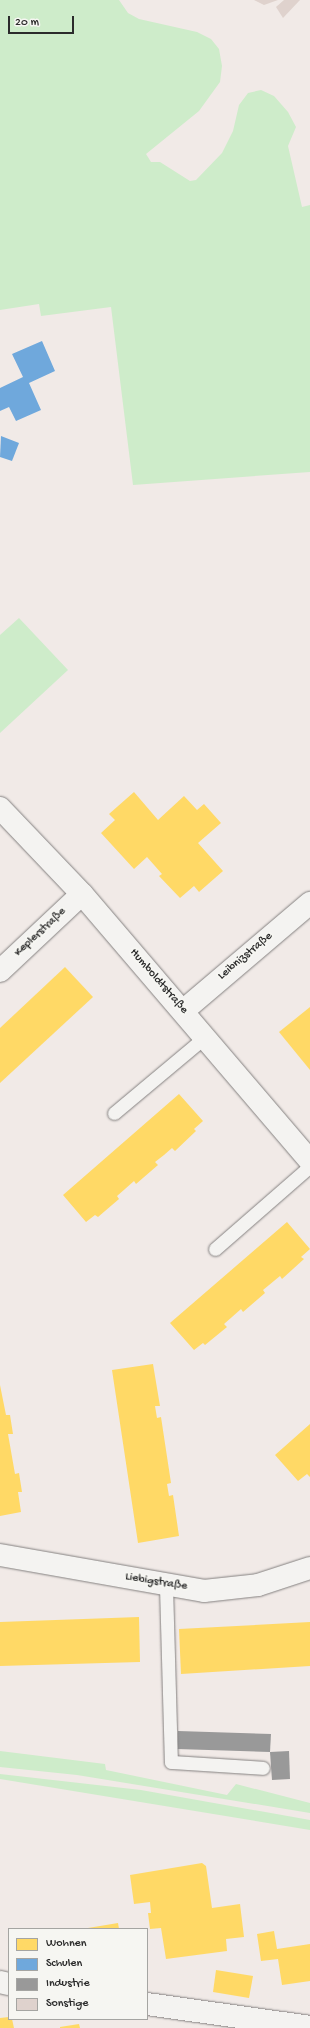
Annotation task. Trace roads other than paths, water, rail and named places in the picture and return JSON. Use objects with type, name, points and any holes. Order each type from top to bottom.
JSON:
[{"type":"street","name":"Humboldtstraße","points":[[0,808],[82,894],[310,1161]]},
{"type":"street","name":"Keplerstraße","points":[[0,971],[82,894]]},
{"type":"street","name":"Leibnizstraße","points":[[183,1011],[310,904]]},
{"type":"street","name":"Liebigstraße","points":[[0,1555],[166,1586],[204,1591],[258,1585],[310,1568]]},
{"type":"street","points":[[148,2004],[275,2025],[310,2027]]},
{"type":"lane","points":[[114,1113],[205,1037]]},
{"type":"lane","points":[[215,1249],[310,1166]]},
{"type":"lane","points":[[166,1586],[171,1762],[263,1768]]}]
